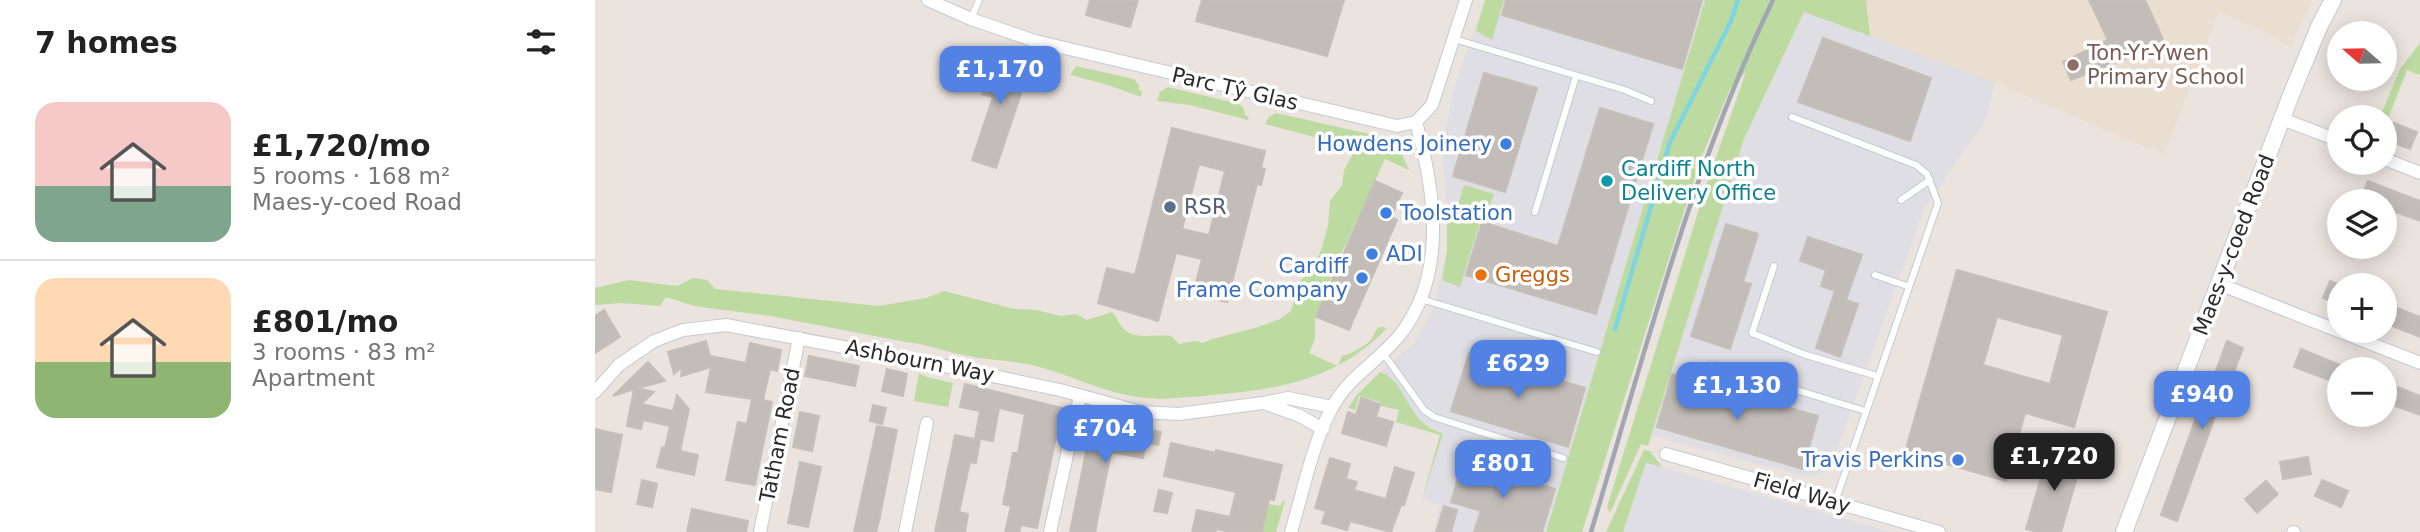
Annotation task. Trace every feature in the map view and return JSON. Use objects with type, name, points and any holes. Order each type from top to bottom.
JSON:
[{"type":"street","name":"Parc Tŷ Glas","points":[[928,0],[971,19],[1035,41],[1380,123],[1397,126],[1416,122]]},
{"type":"street","points":[[1291,532],[1332,407],[1352,380],[1404,330],[1421,299],[1430,267],[1433,235],[1427,168],[1416,122],[1427,112],[1437,96],[1467,0]]},
{"type":"street","name":"Maes-y-coed Road","points":[[2124,532],[2282,119],[2319,27],[2333,0]]},
{"type":"street","points":[[2282,119],[2327,136]]},
{"type":"street","points":[[2397,164],[2420,173]]},
{"type":"street","points":[[2219,284],[2420,363]]},
{"type":"street","name":"Ashbourn Way","points":[[595,392],[610,373],[636,351],[655,341],[683,330],[726,325],[945,366],[1128,409],[1167,414],[1288,398],[1332,407]]},
{"type":"street","name":"Tatham Road","points":[[763,531],[799,338]]},
{"type":"street","points":[[1050,532],[1080,396]]},
{"type":"street","name":"Ashbourn Way","points":[[1263,403],[1300,416],[1323,429]]},
{"type":"street","points":[[905,532],[927,424]]},
{"type":"street","name":"Field Way","points":[[1666,454],[1939,532]]},
{"type":"lane","points":[[971,19],[979,0]]},
{"type":"lane","points":[[1454,39],[1651,101]]},
{"type":"lane","points":[[1535,212],[1576,76]]},
{"type":"lane","points":[[1792,117],[1916,165],[1927,174],[1938,202],[1835,502]]},
{"type":"lane","points":[[1901,200],[1930,180]]},
{"type":"lane","points":[[1774,266],[1752,333],[1803,354],[1877,376]]},
{"type":"lane","points":[[1875,275],[1907,286]]},
{"type":"lane","points":[[1421,299],[1597,352]]},
{"type":"lane","points":[[1383,353],[1424,410],[1434,417],[1563,458]]},
{"type":"lane","points":[[1712,363],[1865,411]]},
{"type":"shaded area","points":[[1485,0],[1705,0],[1546,532],[1433,532],[1440,505],[1422,499],[1440,435],[1396,422],[1399,410],[1381,406],[1381,402],[1359,396],[1355,410],[1348,408],[1380,372],[1415,342],[1432,312],[1447,251],[1449,224],[1443,164],[1446,125],[1457,79]]},
{"type":"shaded area","name":"Ton-Yr-Ywen Primary School","points":[[1866,0],[2312,0],[2291,46],[2219,11],[2164,155],[1995,83],[1870,36]]},
{"type":"shaded area","points":[[1805,11],[1995,83],[1985,121],[1924,209],[1831,466],[1824,473],[1808,477],[1652,436],[1744,139]]},
{"type":"shaded area","points":[[1646,463],[1891,532],[1623,532]]},
{"type":"green space","points":[[1485,0],[1504,0],[1492,40],[1476,31]]},
{"type":"green space","points":[[1705,0],[1866,0],[1870,36],[1804,12],[1744,139],[1648,446],[1641,444],[1610,513],[1607,507],[1707,183],[1746,72],[1730,89],[1700,161],[1582,532],[1546,532]]},
{"type":"green space","points":[[2420,43],[2420,75],[2407,70],[2393,105],[2385,105],[2391,91],[2397,91],[2400,69]]},
{"type":"green space","points":[[1076,66],[1134,79],[1142,91],[1141,97],[1070,75]]},
{"type":"green space","points":[[1168,87],[1239,104],[1249,117],[1248,120],[1190,105],[1157,101],[1160,92]]},
{"type":"green space","points":[[1276,113],[1387,138],[1402,154],[1409,170],[1385,159],[1315,318],[1315,339],[1309,353],[1337,366],[1307,379],[1238,393],[1147,398],[1124,395],[1031,365],[971,357],[921,344],[770,316],[694,306],[666,297],[660,306],[620,303],[595,305],[595,288],[629,280],[677,286],[693,278],[707,280],[715,289],[879,306],[926,298],[944,291],[1014,309],[1036,310],[1061,316],[1076,314],[1087,320],[1112,312],[1122,327],[1132,334],[1171,336],[1179,344],[1195,341],[1203,343],[1280,319],[1291,311],[1298,283],[1312,270],[1322,248],[1330,201],[1342,185],[1344,170],[1356,148],[1265,124],[1269,117]]},
{"type":"green space","points":[[1464,185],[1494,194],[1487,214],[1458,205]]},
{"type":"green space","points":[[1447,208],[1481,219],[1460,287],[1442,280],[1447,251]]},
{"type":"green space","points":[[1378,328],[1387,328],[1368,346],[1338,365],[1342,356],[1370,341]]},
{"type":"green space","points":[[1380,372],[1399,387],[1423,423],[1443,434],[1422,499],[1440,435],[1396,422],[1399,410],[1381,406],[1381,402],[1359,396],[1355,410],[1348,408]]},
{"type":"green space","points":[[919,373],[953,383],[948,407],[914,401]]},
{"type":"green space","points":[[1644,450],[1650,451],[1662,467],[1646,463],[1623,532],[1606,532]]},
{"type":"green space","points":[[1283,501],[1276,532],[1262,532],[1268,504],[1280,506]]},
{"type":"building","points":[[1090,0],[1138,0],[1130,27],[1086,15]]},
{"type":"building","points":[[1202,0],[1344,0],[1327,56],[1196,21]]},
{"type":"building","points":[[1506,0],[1702,0],[1682,69],[1502,15]]},
{"type":"building","points":[[2089,0],[2145,0],[2163,39],[2125,59],[2071,80],[2063,62],[2108,40]]},
{"type":"building","points":[[1823,38],[1931,78],[1910,141],[1798,102]]},
{"type":"building","points":[[996,52],[1031,64],[996,168],[972,160],[993,97],[982,94]]},
{"type":"building","points":[[1484,73],[1537,88],[1505,192],[1453,176]]},
{"type":"building","points":[[1600,108],[1653,124],[1596,314],[1466,275],[1482,222],[1558,246]]},
{"type":"building","points":[[2397,124],[2417,132],[2410,149],[2397,144]]},
{"type":"building","name":"RSR","points":[[1172,128],[1265,151],[1261,168],[1265,169],[1261,185],[1257,184],[1227,302],[1193,294],[1202,259],[1176,253],[1158,321],[1098,303],[1107,268],[1135,275]],"holes":[[[1199,164],[1225,171],[1209,235],[1182,229]]]},
{"type":"building","points":[[1375,181],[1402,193],[1391,217],[1397,220],[1349,330],[1316,317]]},
{"type":"building","points":[[2368,181],[2389,189],[2365,189]]},
{"type":"building","points":[[2397,192],[2420,201],[2420,221],[2397,212]]},
{"type":"building","points":[[1726,224],[1758,234],[1743,282],[1751,284],[1730,349],[1691,336]]},
{"type":"building","points":[[1808,237],[1862,255],[1846,300],[1858,304],[1840,357],[1816,348],[1835,291],[1821,286],[1826,270],[1800,261]]},
{"type":"building","points":[[1957,270],[2107,312],[2074,427],[2025,413],[2006,481],[1905,452]],"holes":[[[1997,317],[2063,335],[2050,384],[1983,365]]]},
{"type":"building","points":[[2397,308],[2420,317],[2420,337],[2397,328]]},
{"type":"building","points":[[604,310],[620,337],[595,353],[595,316]]},
{"type":"building","points":[[706,341],[710,356],[746,363],[750,343],[781,350],[777,371],[770,369],[763,400],[772,402],[755,485],[726,480],[738,422],[747,424],[752,399],[706,392],[711,367],[681,376],[682,367],[674,374],[668,352]]},
{"type":"building","points":[[2227,341],[2243,348],[2177,521],[2161,515]]},
{"type":"building","points":[[2301,349],[2327,360],[2327,379],[2294,367]]},
{"type":"building","points":[[1469,353],[1585,388],[1568,447],[1451,411]]},
{"type":"building","points":[[809,356],[859,366],[855,386],[805,376]]},
{"type":"building","points":[[648,362],[665,381],[637,388],[654,392],[641,404],[673,411],[677,395],[689,409],[680,451],[698,455],[694,475],[657,467],[670,426],[643,420],[641,429],[627,426],[634,389],[613,396]]},
{"type":"building","points":[[887,369],[907,374],[903,396],[882,391]]},
{"type":"building","points":[[1672,374],[1818,416],[1803,469],[1657,427]]},
{"type":"building","points":[[965,384],[1062,408],[1037,528],[1021,525],[1019,532],[1005,532],[1011,506],[1003,504],[1013,453],[1018,453],[1025,414],[999,408],[993,441],[975,438],[980,411],[960,407]]},
{"type":"building","points":[[2397,387],[2420,396],[2420,415],[2397,406]]},
{"type":"building","points":[[1361,398],[1380,404],[1376,417],[1393,422],[1386,446],[1342,433],[1348,412],[1356,415]]},
{"type":"building","points":[[873,405],[886,408],[882,424],[870,421]]},
{"type":"building","points":[[800,412],[819,416],[812,451],[793,447]]},
{"type":"building","points":[[1093,417],[1161,432],[1158,445],[1146,442],[1143,458],[1111,452],[1095,532],[1070,532]]},
{"type":"building","points":[[877,426],[897,430],[879,521],[876,532],[854,532]]},
{"type":"building","points":[[595,429],[622,435],[611,492],[595,489]]},
{"type":"building","points":[[955,435],[980,440],[976,463],[970,462],[959,512],[968,514],[965,532],[935,532]]},
{"type":"building","points":[[1171,443],[1282,465],[1274,500],[1269,499],[1262,532],[1216,529],[1216,532],[1192,532],[1197,510],[1230,517],[1236,492],[1164,476]]},
{"type":"building","points":[[2049,450],[2082,460],[2061,532],[2037,532],[2026,529]]},
{"type":"building","points":[[2308,457],[2311,474],[2283,479],[2280,462]]},
{"type":"building","points":[[1330,458],[1350,464],[1346,479],[1357,482],[1354,490],[1386,499],[1395,467],[1414,473],[1404,505],[1401,505],[1391,532],[1350,521],[1347,530],[1322,523],[1326,511],[1315,508]]},
{"type":"building","points":[[1463,461],[1555,489],[1542,532],[1474,532],[1481,511],[1451,502]]},
{"type":"building","points":[[800,462],[821,467],[808,527],[788,523]]},
{"type":"building","points":[[642,480],[657,484],[652,507],[637,504]]},
{"type":"building","points":[[2322,480],[2348,491],[2341,507],[2315,496]]},
{"type":"building","points":[[2266,481],[2278,494],[2257,513],[2245,499]]},
{"type":"building","points":[[1159,490],[1172,493],[1167,513],[1154,511]]},
{"type":"building","points":[[1444,506],[1457,510],[1451,532],[1436,532]]},
{"type":"building","points":[[692,509],[748,521],[746,532],[687,532]]},
{"type":"waterway","points":[[1615,329],[1670,142],[1731,21],[1738,0]]},
{"type":"railway","points":[[1591,532],[1671,262],[1718,129],[1773,0]]},
{"type":"place","name":"Ton-Yr-Ywen Primary School","points":[[2073,65]]},
{"type":"place","name":"Howdens Joinery","points":[[1506,144]]},
{"type":"place","name":"Cardiff North Delivery Office","points":[[1607,181]]},
{"type":"place","name":"RSR","points":[[1170,207]]},
{"type":"place","name":"Toolstation","points":[[1386,213]]},
{"type":"place","name":"ADI","points":[[1372,254]]},
{"type":"place","name":"Greggs","points":[[1481,275]]},
{"type":"place","name":"Cardiff Frame Company","points":[[1362,278]]},
{"type":"place","name":"Travis Perkins","points":[[1958,460]]}]
